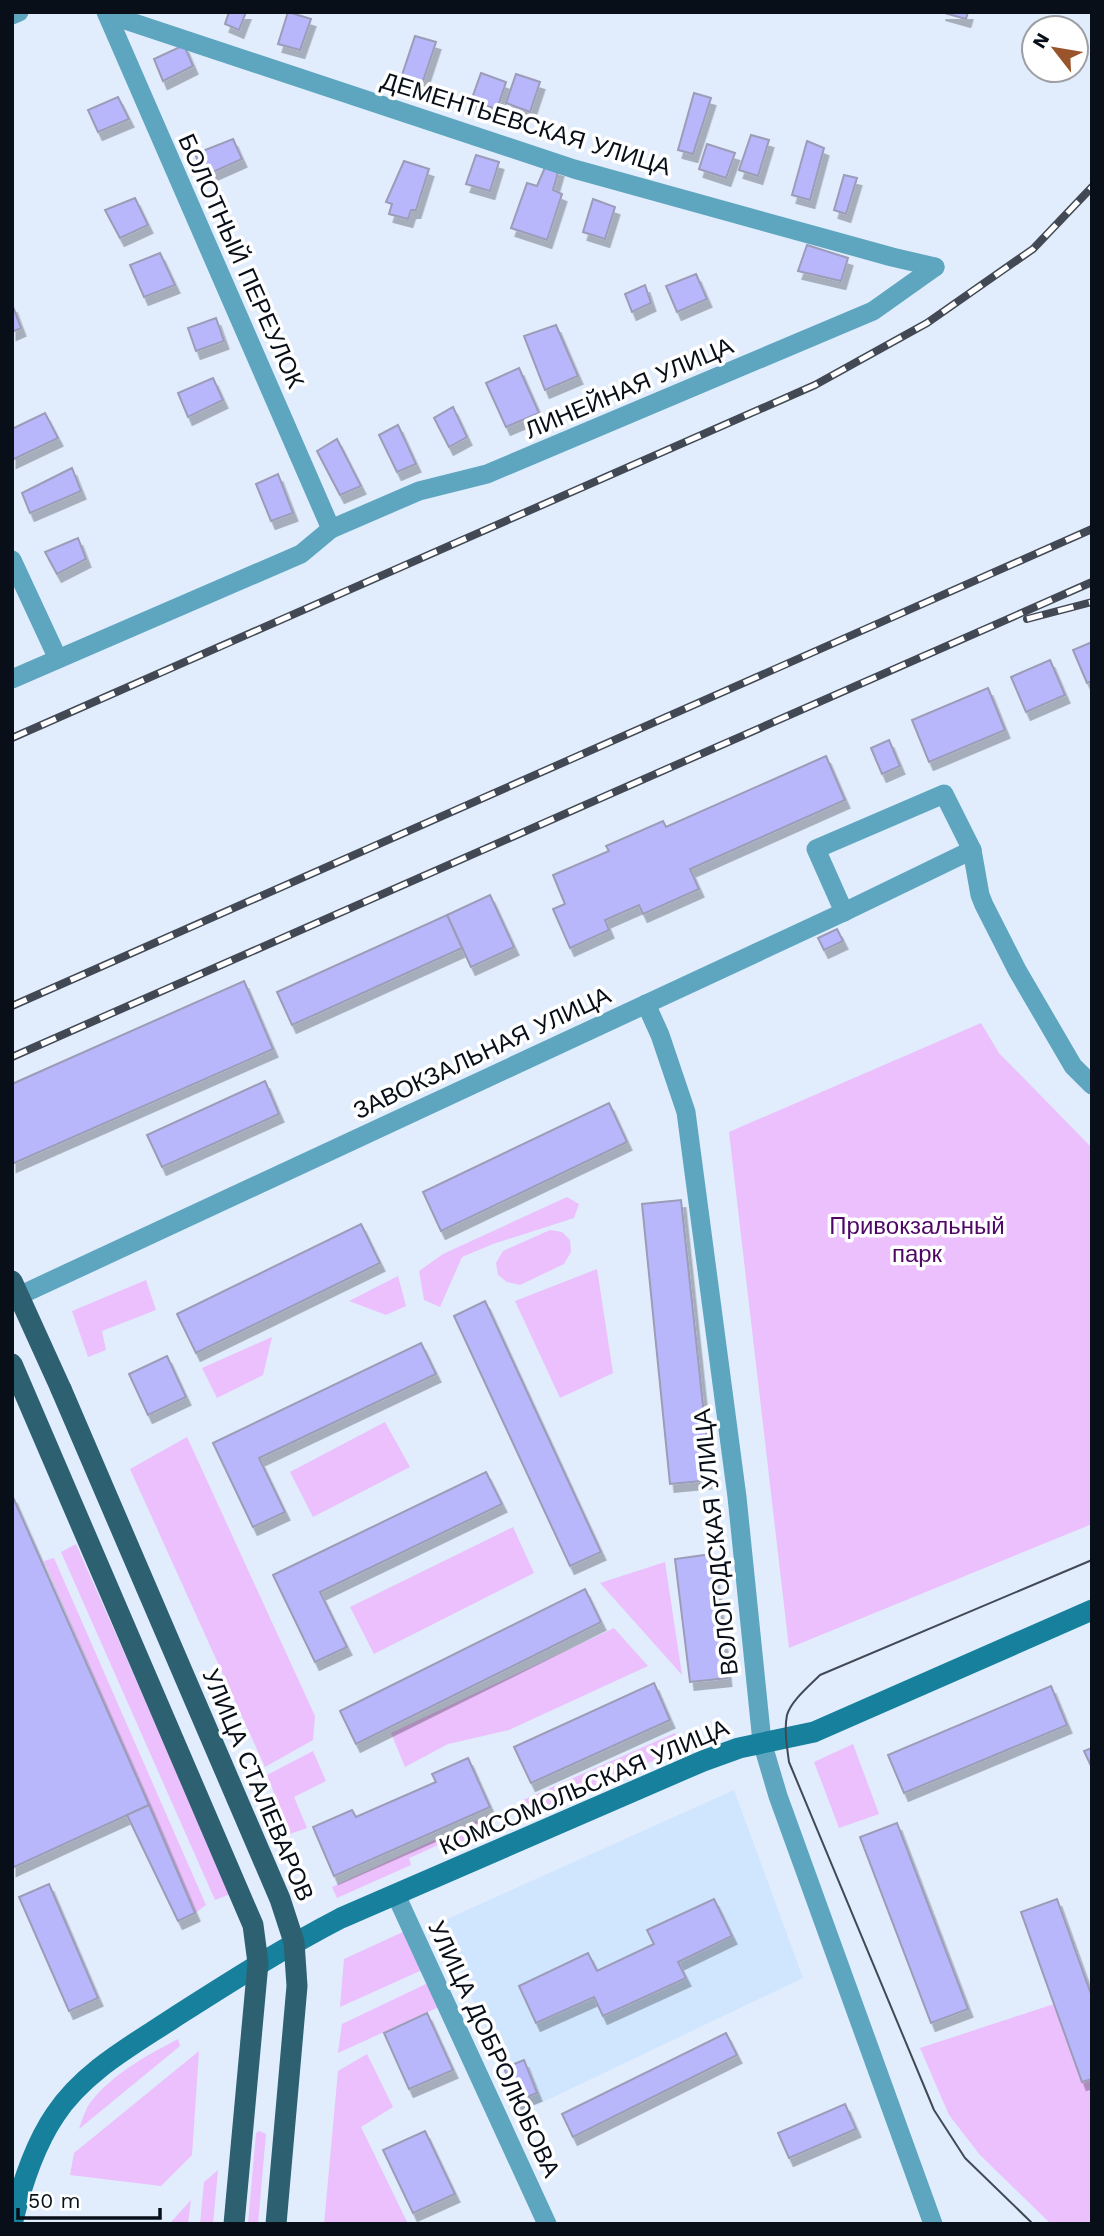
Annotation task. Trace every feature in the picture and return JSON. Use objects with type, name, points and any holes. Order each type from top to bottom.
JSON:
[{"type":"main road","name":"УЛИЦА СТАЛЕВАРОВ","points":[[12,1281],[280,1899],[294,1942],[297,1986],[276,2224]]},
{"type":"main road","points":[[12,1364],[253,1925],[258,1963],[234,2224]]},
{"type":"street","points":[[12,15],[19,12]]},
{"type":"street","name":"ДЕМЕНТЬЕВСКАЯ УЛИЦА","points":[[107,13],[574,169],[934,267]]},
{"type":"street","name":"БОЛОТНЫЙ ПЕРЕУЛОК","points":[[107,13],[331,529]]},
{"type":"street","name":"ЛИНЕЙНАЯ УЛИЦА","points":[[12,679],[301,554],[331,529],[419,491],[487,474],[873,311],[934,267]]},
{"type":"street","points":[[12,559],[58,659]]},
{"type":"street","points":[[844,912],[816,849],[944,794],[972,849],[980,895],[1017,970],[1073,1066],[1092,1085]]},
{"type":"street","name":"ЗАВОКЗАЛЬНАЯ УЛИЦА","points":[[12,1299],[844,912],[972,849]]},
{"type":"street","name":"ВОЛОГОДСКАЯ УЛИЦА","points":[[646,1003],[660,1035],[686,1112],[737,1497],[762,1742],[778,1796],[933,2224]]},
{"type":"street","name":"КОМСОМОЛЬСКАЯ УЛИЦА","points":[[12,2224],[38,2147],[56,2114],[79,2087],[111,2059],[294,1942],[341,1918],[703,1761],[762,1742],[814,1732],[1092,1610]]},
{"type":"street","name":"УЛИЦА ДОБРОЛЮБОВА","points":[[396,1895],[547,2224]]},
{"type":"shaded area","points":[[734,1790],[803,1978],[522,2112],[438,1923]]},
{"type":"green space","name":"Привокзальный парк","points":[[981,1023],[999,1053],[1092,1148],[1092,1524],[789,1648],[729,1132]]},
{"type":"green space","points":[[567,1197],[579,1204],[574,1218],[462,1257],[440,1307],[424,1300],[419,1271],[443,1254]]},
{"type":"green space","points":[[550,1230],[562,1232],[570,1240],[571,1252],[564,1264],[520,1285],[507,1282],[498,1275],[496,1263],[503,1251]]},
{"type":"green space","points":[[597,1269],[613,1373],[560,1398],[515,1301]]},
{"type":"green space","points":[[398,1276],[406,1306],[386,1315],[349,1301]]},
{"type":"green space","points":[[146,1280],[156,1310],[102,1331],[106,1350],[88,1357],[72,1311]]},
{"type":"green space","points":[[272,1337],[263,1375],[217,1398],[202,1368]]},
{"type":"green space","points":[[385,1422],[410,1467],[313,1517],[290,1472]]},
{"type":"green space","points":[[187,1437],[315,1716],[313,1740],[265,1767],[130,1469]]},
{"type":"green space","points":[[513,1527],[534,1573],[374,1654],[350,1607]]},
{"type":"green space","points":[[76,1544],[231,1894],[215,1900],[61,1552]]},
{"type":"green space","points":[[54,1558],[206,1905],[195,1913],[44,1561]]},
{"type":"green space","points":[[665,1562],[682,1675],[600,1583]]},
{"type":"green space","points":[[614,1628],[648,1666],[509,1730],[448,1744],[405,1767],[391,1733]]},
{"type":"green space","points":[[675,1733],[682,1748],[528,1816],[521,1801]]},
{"type":"green space","points":[[853,1744],[879,1814],[839,1828],[814,1762]]},
{"type":"green space","points":[[313,1751],[326,1781],[294,1797],[307,1828],[290,1834],[267,1775]]},
{"type":"green space","points":[[491,1814],[495,1827],[452,1846],[449,1840],[409,1858],[411,1865],[337,1898],[332,1887]]},
{"type":"green space","points":[[405,1931],[422,1970],[340,2007],[344,1959]]},
{"type":"green space","points":[[428,1983],[439,2007],[338,2053],[342,2024]]},
{"type":"green space","points":[[1054,2004],[1082,2082],[1092,2079],[1092,2224],[1051,2224],[980,2155],[949,2115],[920,2048]]},
{"type":"green space","points":[[178,2039],[180,2046],[79,2129],[88,2106],[109,2083],[142,2059]]},
{"type":"green space","points":[[199,2051],[192,2155],[161,2186],[70,2175],[74,2153]]},
{"type":"green space","points":[[367,2054],[393,2107],[361,2127],[408,2224],[324,2224],[338,2071]]},
{"type":"green space","points":[[259,2131],[266,2134],[258,2224],[248,2224],[256,2133]]},
{"type":"green space","points":[[218,2170],[213,2224],[200,2224],[204,2182]]},
{"type":"green space","points":[[191,2200],[188,2224],[171,2224],[171,2222]]},
{"type":"building","points":[[229,12],[246,12],[239,30],[225,24]]},
{"type":"building","points":[[288,12],[311,19],[300,50],[278,44]]},
{"type":"building","points":[[941,12],[968,12],[966,19]]},
{"type":"building","points":[[415,36],[436,42],[422,84],[401,78]]},
{"type":"building","points":[[184,45],[193,66],[163,81],[154,59]]},
{"type":"building","points":[[481,73],[506,82],[497,109],[471,101]]},
{"type":"building","points":[[516,74],[540,82],[530,112],[506,103]]},
{"type":"building","points":[[694,93],[711,98],[693,154],[678,150]]},
{"type":"building","points":[[118,97],[129,119],[98,132],[88,110]]},
{"type":"building","points":[[751,135],[769,140],[758,176],[739,170]]},
{"type":"building","points":[[233,139],[242,159],[204,176],[195,154]]},
{"type":"building","points":[[807,141],[824,148],[810,200],[792,195]]},
{"type":"building","points":[[707,144],[735,153],[726,178],[699,169]]},
{"type":"building","points":[[476,155],[499,162],[490,191],[466,184]]},
{"type":"building","points":[[404,161],[429,169],[416,210],[411,210],[408,219],[389,214],[392,204],[386,202]]},
{"type":"building","points":[[546,165],[559,169],[553,190],[562,194],[547,240],[511,228],[527,183],[537,186]]},
{"type":"building","points":[[844,175],[857,178],[846,214],[834,210]]},
{"type":"building","points":[[135,198],[148,225],[120,238],[105,210]]},
{"type":"building","points":[[593,199],[615,207],[605,239],[583,232]]},
{"type":"building","points":[[807,245],[848,258],[841,281],[798,271]]},
{"type":"building","points":[[160,253],[175,285],[144,297],[130,265]]},
{"type":"building","points":[[696,274],[707,299],[677,312],[666,286]]},
{"type":"building","points":[[645,285],[651,303],[632,312],[625,294]]},
{"type":"building","points":[[12,304],[21,328],[12,332]]},
{"type":"building","points":[[216,318],[224,341],[196,351],[188,328]]},
{"type":"building","points":[[556,325],[578,376],[545,390],[524,336]]},
{"type":"building","points":[[519,368],[539,413],[506,427],[486,383]]},
{"type":"building","points":[[213,378],[223,400],[188,417],[178,393]]},
{"type":"building","points":[[453,407],[467,437],[449,447],[434,418]]},
{"type":"building","points":[[45,413],[58,438],[12,460],[12,429]]},
{"type":"building","points":[[398,425],[416,464],[397,472],[379,435]]},
{"type":"building","points":[[337,439],[361,486],[340,495],[317,451]]},
{"type":"building","points":[[72,468],[81,491],[30,513],[22,493]]},
{"type":"building","points":[[278,474],[293,513],[271,521],[256,484]]},
{"type":"building","points":[[78,538],[86,559],[57,574],[45,552]]},
{"type":"building","points":[[1092,642],[1092,681],[1087,683],[1073,650]]},
{"type":"building","points":[[1050,660],[1065,695],[1026,712],[1011,677]]},
{"type":"building","points":[[988,688],[1005,730],[929,762],[912,720]]},
{"type":"building","points":[[889,740],[900,766],[882,774],[871,748]]},
{"type":"building","points":[[826,756],[845,800],[690,869],[699,889],[643,914],[639,905],[605,920],[609,930],[570,948],[553,909],[565,904],[553,875],[609,851],[606,846],[663,821],[666,827]]},
{"type":"building","points":[[490,895],[514,947],[471,967],[447,915]]},
{"type":"building","points":[[447,915],[462,948],[292,1025],[277,992]]},
{"type":"building","points":[[837,929],[843,941],[824,950],[818,938]]},
{"type":"building","points":[[244,981],[273,1049],[12,1164],[12,1084]]},
{"type":"building","points":[[265,1081],[279,1114],[162,1167],[147,1135]]},
{"type":"building","points":[[609,1103],[627,1142],[441,1231],[423,1192]]},
{"type":"building","points":[[681,1200],[711,1480],[670,1484],[642,1204]]},
{"type":"building","points":[[361,1224],[380,1263],[196,1353],[177,1314]]},
{"type":"building","points":[[485,1301],[601,1552],[570,1566],[454,1316]]},
{"type":"building","points":[[421,1343],[436,1374],[259,1458],[285,1512],[253,1527],[213,1443]]},
{"type":"building","points":[[167,1356],[186,1397],[148,1415],[129,1374]]},
{"type":"building","points":[[486,1472],[502,1504],[320,1592],[347,1647],[315,1662],[273,1575]]},
{"type":"building","points":[[12,1495],[149,1805],[12,1868]]},
{"type":"building","points":[[712,1554],[727,1678],[690,1682],[675,1559]]},
{"type":"building","points":[[585,1589],[601,1622],[356,1744],[340,1711]]},
{"type":"building","points":[[654,1683],[670,1720],[531,1783],[514,1747]]},
{"type":"building","points":[[1051,1686],[1067,1725],[904,1793],[888,1755]]},
{"type":"building","points":[[1092,1748],[1092,1768],[1084,1751]]},
{"type":"building","points":[[468,1758],[490,1807],[334,1876],[313,1827],[352,1810],[356,1817],[436,1782],[432,1774]]},
{"type":"building","points":[[149,1805],[195,1913],[178,1921],[127,1815]]},
{"type":"building","points":[[897,1823],[968,2009],[931,2023],[860,1837]]},
{"type":"building","points":[[49,1884],[98,1998],[69,2011],[19,1897]]},
{"type":"building","points":[[714,1899],[732,1936],[678,1962],[686,1978],[603,2016],[594,1997],[536,2023],[519,1986],[588,1953],[597,1971],[654,1944],[647,1930]]},
{"type":"building","points":[[1057,1899],[1092,1997],[1092,2079],[1082,2082],[1021,1912]]},
{"type":"building","points":[[427,2013],[453,2070],[409,2089],[384,2033]]},
{"type":"building","points":[[726,2033],[737,2055],[573,2137],[562,2114]]},
{"type":"building","points":[[524,2060],[537,2093],[517,2101],[504,2068]]},
{"type":"building","points":[[845,2104],[856,2129],[789,2158],[778,2133]]},
{"type":"building","points":[[425,2131],[455,2194],[413,2213],[383,2150]]},
{"type":"tram line","points":[[1033,2224],[965,2158],[934,2110],[789,1762],[786,1721],[792,1704],[820,1675],[1092,1560]]},
{"type":"railway","points":[[12,738],[815,385],[927,323],[1033,249],[1092,187]]},
{"type":"railway","points":[[12,1006],[1092,529]]},
{"type":"railway","points":[[12,1057],[1092,582]]},
{"type":"railway","points":[[1027,619],[1092,602]]}]
